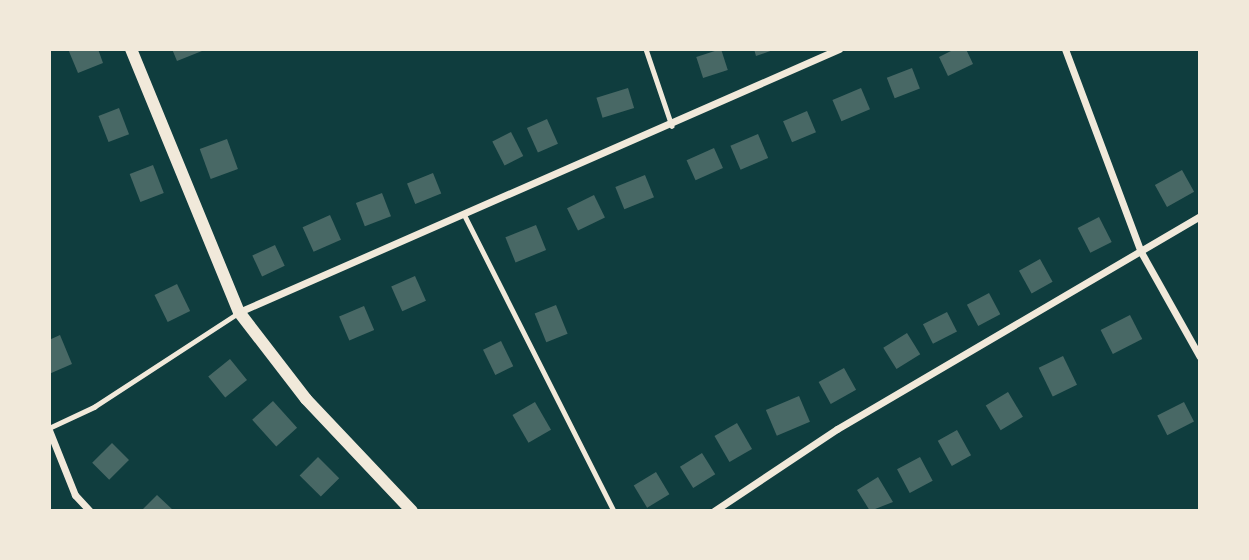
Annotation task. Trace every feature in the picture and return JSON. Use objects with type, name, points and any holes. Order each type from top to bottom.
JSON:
[{"type":"main road","points":[[131,49],[239,313],[306,399],[412,511]]},
{"type":"street","points":[[239,313],[673,126],[839,49]]},
{"type":"street","points":[[1065,49],[1141,252],[1200,357]]},
{"type":"street","points":[[714,511],[837,429],[1200,216]]},
{"type":"street","points":[[49,429],[75,495],[90,511]]},
{"type":"lane","points":[[646,49],[673,126]]},
{"type":"lane","points":[[465,216],[614,511]]},
{"type":"lane","points":[[49,429],[94,407],[239,313]]},
{"type":"building","points":[[68,49],[98,49],[103,63],[78,73]]},
{"type":"building","points":[[172,49],[207,49],[177,61]]},
{"type":"building","points":[[721,49],[728,70],[703,78],[696,57]]},
{"type":"building","points":[[754,49],[776,49],[756,56]]},
{"type":"building","points":[[955,49],[966,49],[973,64],[948,76],[939,57]]},
{"type":"building","points":[[912,68],[920,89],[895,98],[887,78]]},
{"type":"building","points":[[628,88],[634,108],[603,118],[596,98]]},
{"type":"building","points":[[861,88],[870,109],[841,121],[832,100]]},
{"type":"building","points":[[119,108],[129,134],[108,142],[98,116]]},
{"type":"building","points":[[807,111],[816,132],[792,142],[783,121]]},
{"type":"building","points":[[547,119],[558,144],[538,153],[527,128]]},
{"type":"building","points":[[511,132],[523,156],[505,166],[492,142]]},
{"type":"building","points":[[758,134],[768,158],[741,170],[730,146]]},
{"type":"building","points":[[227,139],[238,169],[211,179],[200,149]]},
{"type":"building","points":[[714,148],[723,168],[696,180],[687,160]]},
{"type":"building","points":[[153,165],[164,193],[140,202],[130,174]]},
{"type":"building","points":[[1182,170],[1194,192],[1167,207],[1155,185]]},
{"type":"building","points":[[433,173],[441,193],[415,204],[407,183]]},
{"type":"building","points":[[645,175],[654,197],[624,209],[615,187]]},
{"type":"building","points":[[382,193],[391,216],[365,226],[356,203]]},
{"type":"building","points":[[594,195],[605,217],[578,231],[567,208]]},
{"type":"building","points":[[330,215],[341,240],[314,252],[303,227]]},
{"type":"building","points":[[1099,217],[1112,242],[1090,253],[1078,228]]},
{"type":"building","points":[[536,225],[546,250],[516,262],[505,237]]},
{"type":"building","points":[[275,245],[285,266],[262,276],[252,256]]},
{"type":"building","points":[[1040,259],[1053,282],[1032,293],[1019,271]]},
{"type":"building","points":[[415,276],[426,301],[402,311],[391,287]]},
{"type":"building","points":[[177,284],[190,311],[168,322],[155,295]]},
{"type":"building","points":[[989,293],[1000,314],[978,326],[967,305]]},
{"type":"building","points":[[556,305],[568,334],[546,342],[535,314]]},
{"type":"building","points":[[364,306],[374,330],[349,340],[339,317]]},
{"type":"building","points":[[947,312],[957,332],[933,344],[923,324]]},
{"type":"building","points":[[1130,315],[1142,339],[1113,354],[1101,330]]},
{"type":"building","points":[[907,333],[920,354],[897,369],[883,348]]},
{"type":"building","points":[[60,335],[72,364],[49,374],[49,340]]},
{"type":"building","points":[[501,341],[513,366],[495,375],[483,350]]},
{"type":"building","points":[[1063,356],[1077,385],[1053,397],[1039,368]]},
{"type":"building","points":[[230,359],[247,380],[225,398],[208,377]]},
{"type":"building","points":[[844,368],[856,390],[831,404],[819,382]]},
{"type":"building","points":[[1008,392],[1023,417],[1001,430],[986,405]]},
{"type":"building","points":[[799,396],[810,422],[777,436],[766,410]]},
{"type":"building","points":[[273,401],[297,428],[276,446],[252,420]]},
{"type":"building","points":[[535,402],[551,430],[528,443],[512,415]]},
{"type":"building","points":[[1184,402],[1194,422],[1167,435],[1157,416]]},
{"type":"building","points":[[737,423],[752,449],[729,462],[714,436]]},
{"type":"building","points":[[957,430],[971,455],[952,466],[938,441]]},
{"type":"building","points":[[112,443],[129,460],[109,480],[92,463]]},
{"type":"building","points":[[702,453],[715,474],[693,488],[680,467]]},
{"type":"building","points":[[318,457],[339,478],[321,497],[300,475]]},
{"type":"building","points":[[920,457],[933,481],[910,493],[897,469]]},
{"type":"building","points":[[656,472],[669,494],[647,508],[634,485]]},
{"type":"building","points":[[878,477],[893,502],[870,511],[857,490]]},
{"type":"building","points":[[157,495],[174,511],[141,511]]}]
